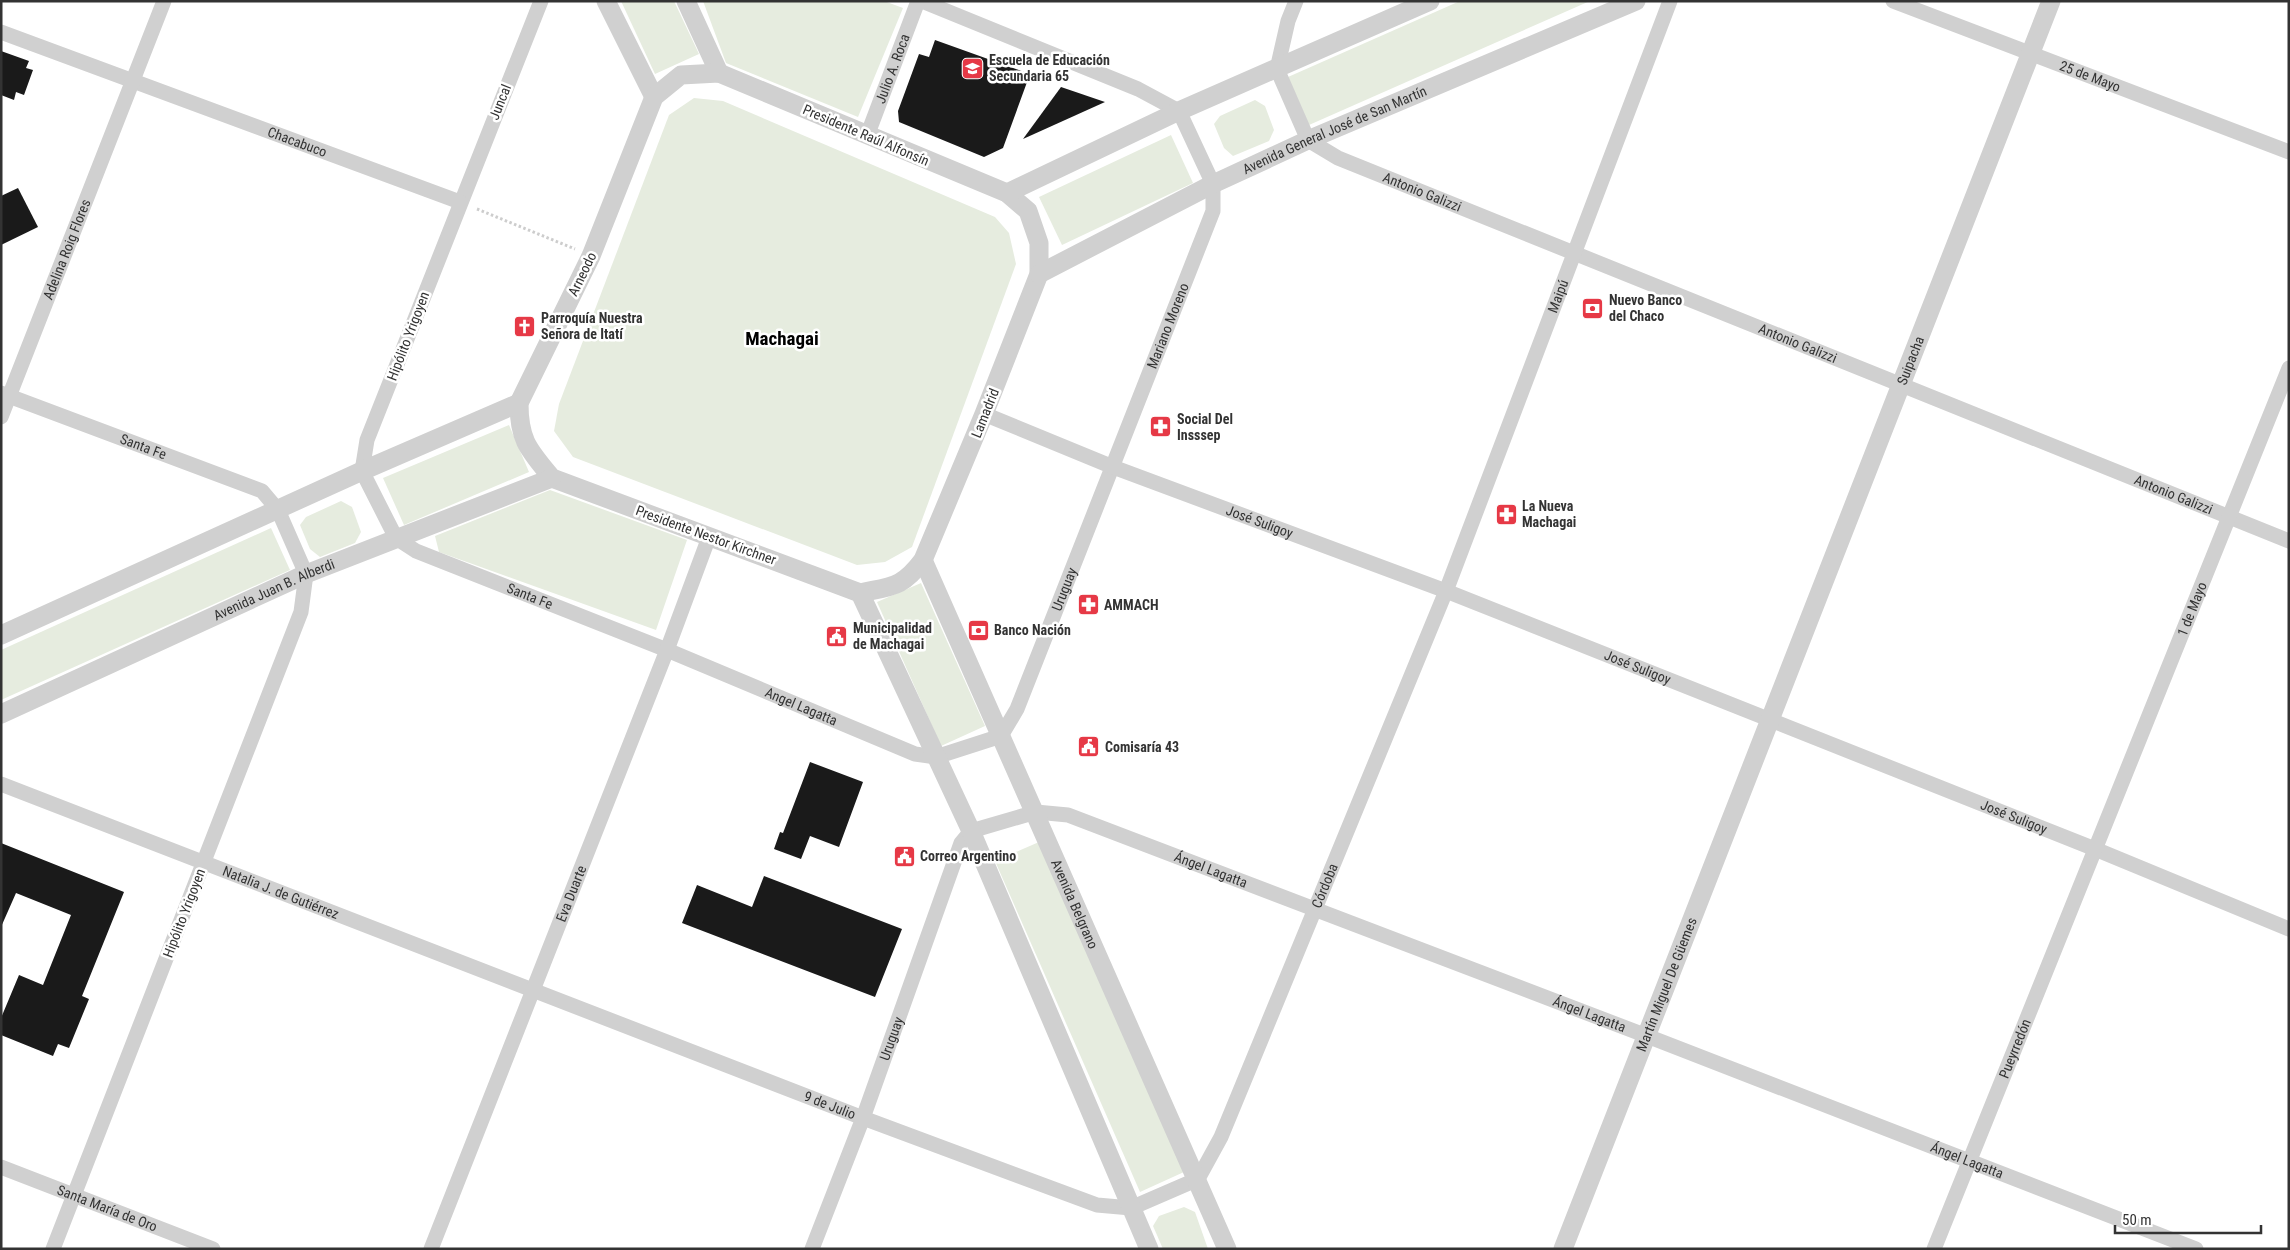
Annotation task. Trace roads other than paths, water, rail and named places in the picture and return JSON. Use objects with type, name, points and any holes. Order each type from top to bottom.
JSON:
[{"type":"street","name":"Adelina Roig Flores","points":[[1,417],[6,394],[164,1]]},
{"type":"street","name":"Juncal","points":[[460,202],[541,1]]},
{"type":"street","points":[[606,1],[654,97]]},
{"type":"street","points":[[686,1],[719,73]]},
{"type":"street","name":"Julio A. Roca","points":[[867,136],[918,1]]},
{"type":"street","points":[[922,1],[1138,89],[1179,111],[1213,184]]},
{"type":"street","points":[[1296,1],[1288,21],[1277,69],[1308,140]]},
{"type":"street","points":[[1007,193],[1179,111],[1430,1]]},
{"type":"street","name":"Avenida General José de San Martín","points":[[1039,274],[1213,184],[1308,140],[1636,1]]},
{"type":"street","name":"Maipú","points":[[1446,591],[1670,1]]},
{"type":"street","name":"25 de Mayo","points":[[1893,1],[2289,152]]},
{"type":"street","name":"Suipacha","points":[[1771,720],[2050,1]]},
{"type":"street","name":"Chacabuco","points":[[1,32],[460,202]]},
{"type":"street","name":"Presidente Raúl Alfonsín","points":[[654,97],[681,75],[719,73],[1007,193],[1028,211],[1033,227]]},
{"type":"street","name":"Arneodo","points":[[518,403],[591,256],[654,97]]},
{"type":"street","name":"Antonio Galizzi","points":[[1308,140],[1338,158],[1902,383],[2228,518],[2289,541]]},
{"type":"street","name":"Mariano Moreno","points":[[1113,467],[1213,211],[1213,184]]},
{"type":"street","name":"Hipólito Yrigoyen","points":[[362,471],[367,440],[460,202]]},
{"type":"street","name":"Lamadrid","points":[[860,593],[896,586],[911,576],[923,560],[984,414],[1039,274],[1039,243],[1033,227]]},
{"type":"street","name":"1 de Mayo","points":[[2095,849],[2289,368]]},
{"type":"street","name":"Santa Fe","points":[[6,394],[262,491],[278,510],[306,574]]},
{"type":"street","points":[[1,635],[362,471],[518,403]]},
{"type":"street","name":"Presidente Nestor Kirchner","points":[[518,403],[519,425],[528,449],[552,478],[860,593]]},
{"type":"street","name":"José Suligoy","points":[[984,414],[1113,467],[1446,591],[2095,849],[2289,929]]},
{"type":"street","name":"Uruguay","points":[[1001,736],[1017,708],[1113,467]]},
{"type":"street","points":[[362,471],[396,538]]},
{"type":"street","name":"Avenida Juan B. Alberdi","points":[[1,714],[306,574],[552,478]]},
{"type":"street","name":"Eva Duarte","points":[[431,1249],[667,650],[709,537]]},
{"type":"street","name":"Santa Fe","points":[[396,538],[416,551],[667,650]]},
{"type":"street","name":"Avenida Belgrano","points":[[923,560],[1228,1249]]},
{"type":"street","name":"Hipólito Yrigoyen","points":[[53,1249],[302,612],[306,574]]},
{"type":"street","name":"Córdoba","points":[[1198,1179],[1221,1137],[1446,591]]},
{"type":"street","points":[[860,593],[971,831],[1149,1249]]},
{"type":"street","name":"Angel Lagatta","points":[[667,650],[916,754],[936,757]]},
{"type":"street","name":"Martín Miguel De Güemes","points":[[1563,1249],[1771,720]]},
{"type":"street","points":[[936,757],[1001,736]]},
{"type":"street","name":"Natalia J. de Gutiérrez","points":[[1,784],[532,990]]},
{"type":"street","points":[[971,831],[1036,812]]},
{"type":"street","name":"Ángel Lagatta","points":[[1036,812],[1068,815],[1647,1036],[2196,1249]]},
{"type":"street","name":"Uruguay","points":[[812,1249],[863,1118],[961,843],[971,831]]},
{"type":"street","name":"Pueyrredón","points":[[1934,1249],[1968,1160],[2095,849]]},
{"type":"street","name":"9 de Julio","points":[[532,990],[863,1118],[1097,1205],[1131,1208]]},
{"type":"street","name":"Santa María de Oro","points":[[1,1167],[213,1249]]},
{"type":"street","points":[[1131,1208],[1198,1179]]},
{"type":"place","name":"Escuela de Educación Secundaria 65","points":[[973,68]]},
{"type":"place","name":"Nuevo Banco del Chaco","points":[[1593,308]]},
{"type":"place","name":"Parroquía Nuestra Señora de Itatí","points":[[525,326]]},
{"type":"place","name":"Social Del Insssep","points":[[1161,427]]},
{"type":"place","name":"La Nueva Machagai","points":[[1506,514]]},
{"type":"place","name":"AMMACH","points":[[1088,605]]},
{"type":"place","name":"Banco Nación","points":[[978,630]]},
{"type":"place","name":"Municipalidad de Machagai","points":[[837,636]]},
{"type":"place","name":"Comisaría 43","points":[[1089,747]]},
{"type":"place","name":"Correo Argentino","points":[[904,856]]},
{"type":"district","name":"Machagai","points":[[782,338]]}]
